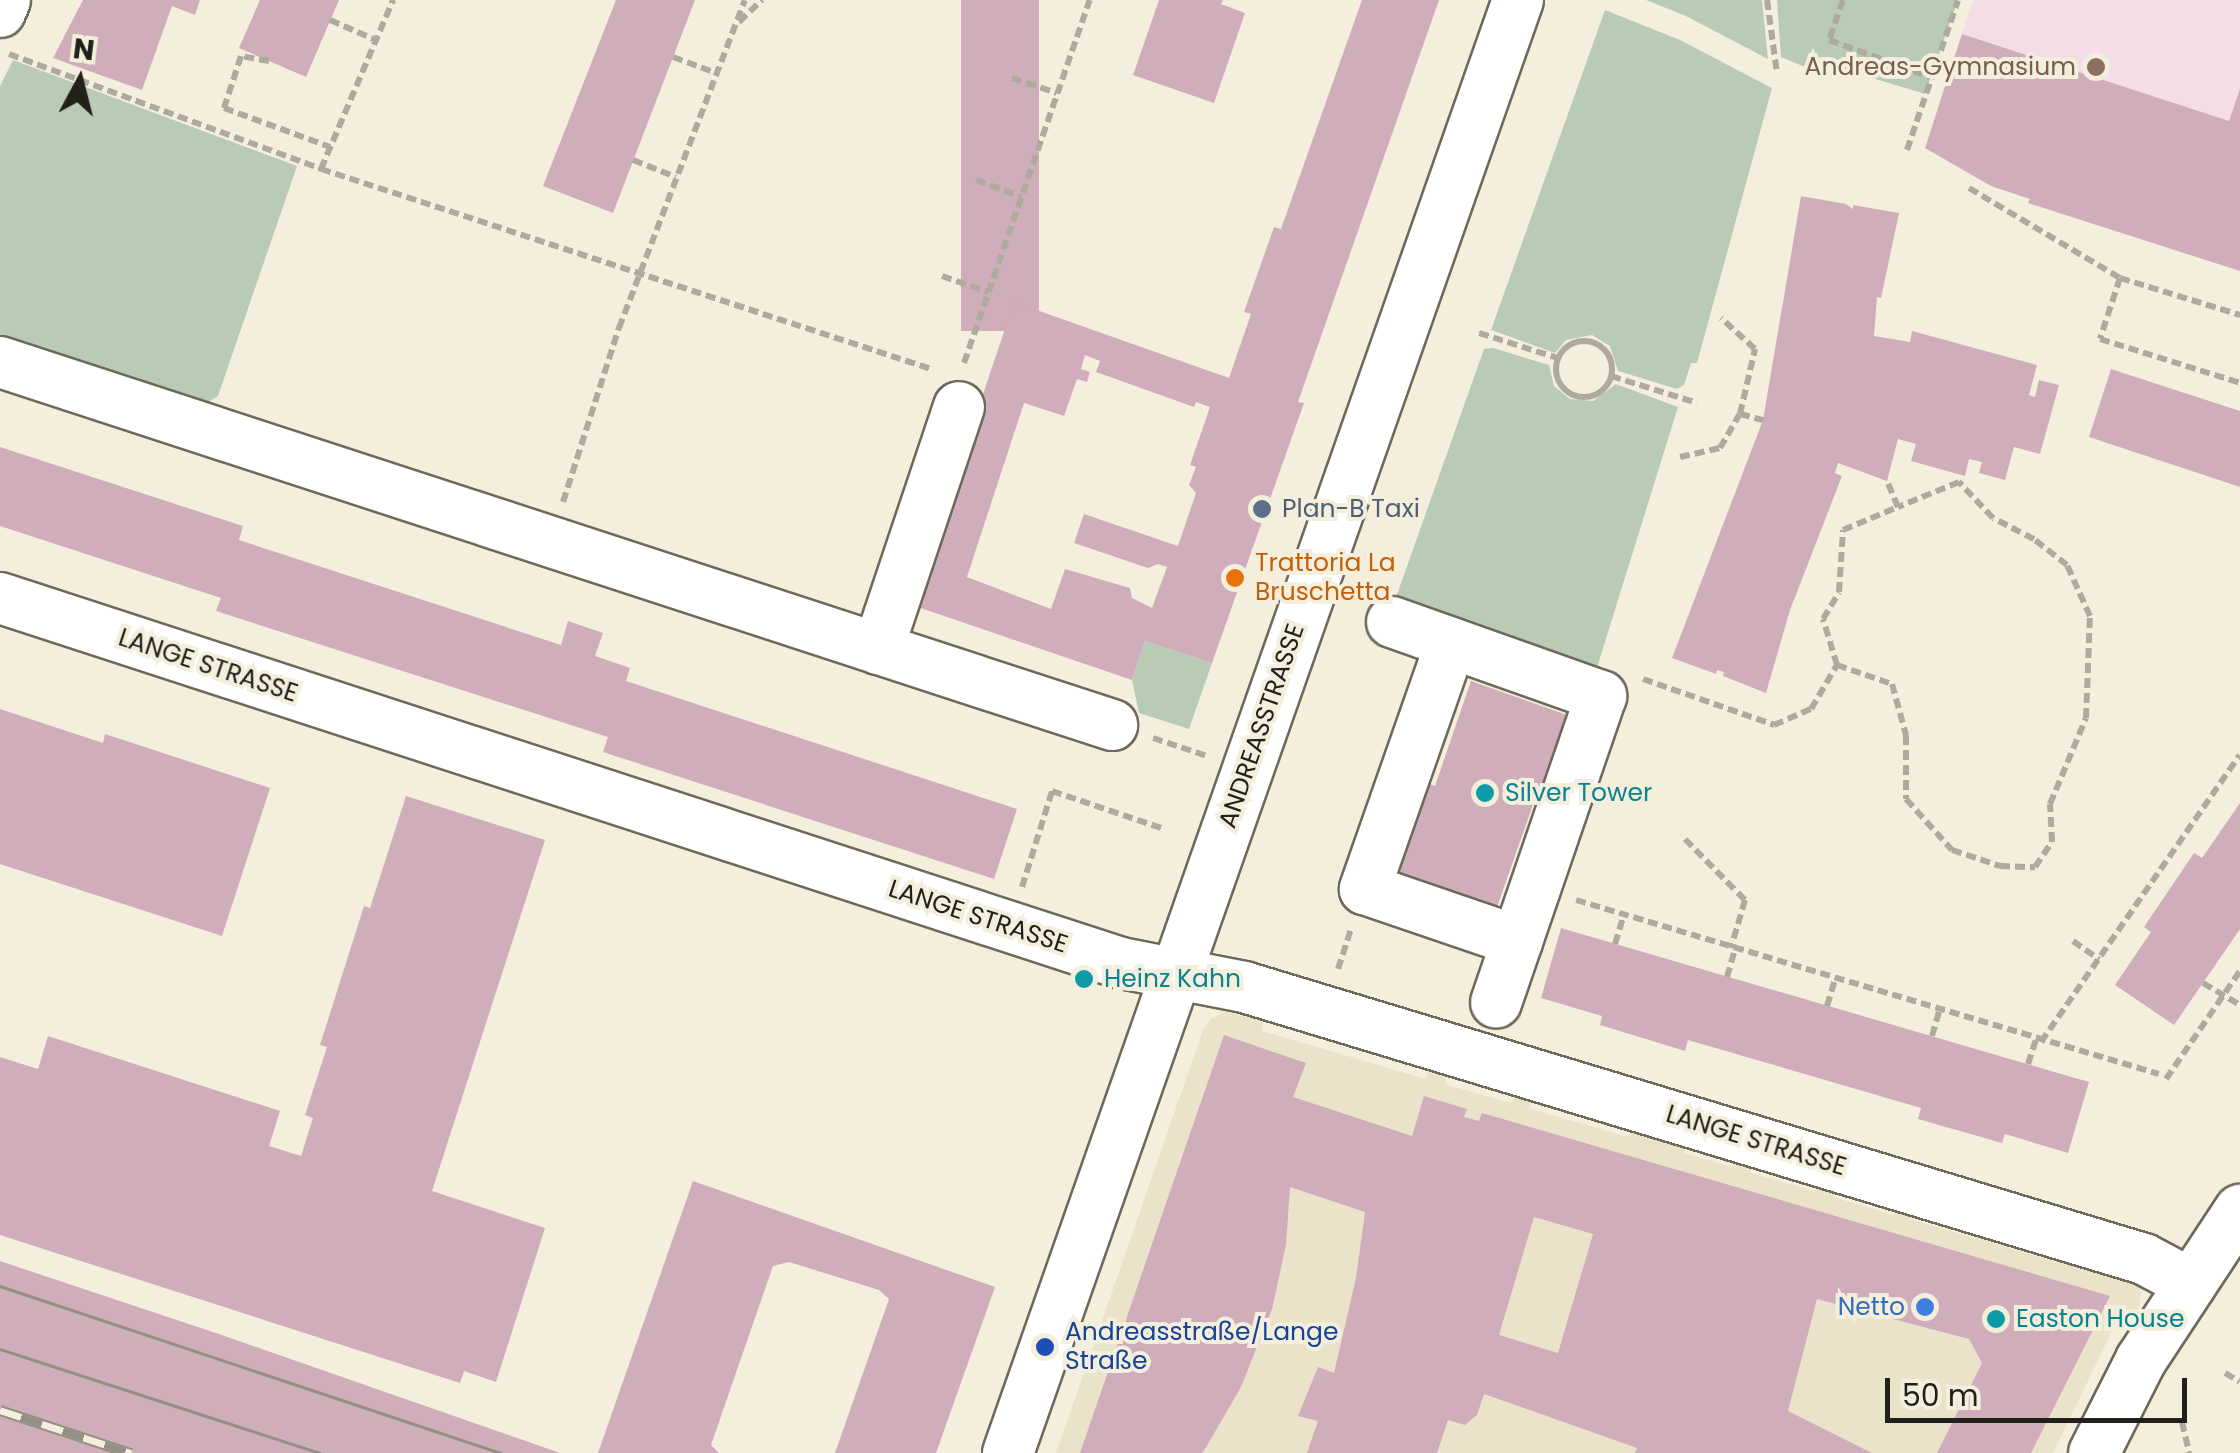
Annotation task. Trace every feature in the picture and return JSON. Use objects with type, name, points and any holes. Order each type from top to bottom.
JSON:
[{"type":"street","points":[[0,12],[5,0]]},
{"type":"street","name":"ANDREASSTRASSE","points":[[1008,1453],[1518,0]]},
{"type":"street","points":[[0,362],[1112,726]]},
{"type":"street","points":[[878,648],[959,393]]},
{"type":"street","name":"LANGE STRASSE","points":[[0,598],[1122,963],[1244,986],[2144,1259],[2190,1284]]},
{"type":"street","points":[[1392,622],[1601,696],[1496,1002]]},
{"type":"street","points":[[1451,643],[1365,889],[1516,940]]},
{"type":"street","points":[[2094,1453],[2140,1360],[2240,1210]]},
{"type":"path","points":[[321,168],[393,0]]},
{"type":"path","points":[[551,541],[638,274],[745,0]]},
{"type":"path","points":[[734,27],[762,0]]},
{"type":"path","points":[[0,51],[321,168],[638,274],[959,393],[989,292],[1090,0]]},
{"type":"path","points":[[1768,0],[1777,73]]},
{"type":"path","points":[[1843,0],[1828,40],[1930,77]]},
{"type":"path","points":[[1907,150],[1958,0]]},
{"type":"path","points":[[330,20],[376,40]]},
{"type":"path","points":[[269,61],[241,56],[224,108],[330,147]]},
{"type":"path","points":[[674,56],[716,73]]},
{"type":"path","points":[[1012,78],[1058,94]]},
{"type":"path","points":[[634,160],[676,177]]},
{"type":"path","points":[[976,180],[1022,197]]},
{"type":"path","points":[[1968,188],[2120,278],[2240,314]]},
{"type":"path","points":[[942,276],[989,292]]},
{"type":"path","points":[[2120,278],[2100,339],[2240,383]]},
{"type":"path","points":[[1680,458],[1720,448],[1740,414],[1755,349],[1721,318]]},
{"type":"path","points":[[1480,333],[1558,358]]},
{"type":"path","points":[[1589,340],[1610,358],[1612,376],[1601,392],[1575,395],[1561,384],[1558,358],[1571,344],[1589,340]]},
{"type":"path","points":[[1612,376],[1697,402]]},
{"type":"path","points":[[1740,414],[1763,420]]},
{"type":"path","points":[[1888,481],[1898,507]]},
{"type":"path","points":[[1626,672],[1774,725],[1812,709],[1837,665],[1823,619],[1840,592],[1843,530],[1959,482],[1993,518],[2034,539],[2067,566],[2090,616],[2086,718],[2050,804],[2052,842],[2035,867],[2000,866],[1952,850],[1906,799],[1906,735],[1892,684],[1837,665]]},
{"type":"path","points":[[1112,726],[1247,769]]},
{"type":"path","points":[[2028,1064],[2038,1041],[2240,755]]},
{"type":"path","points":[[1008,927],[1052,791],[1164,829]]},
{"type":"path","points":[[1684,839],[1744,900],[1727,976]]},
{"type":"path","points":[[1573,899],[2162,1077],[2240,971]]},
{"type":"path","points":[[1615,944],[1624,915]]},
{"type":"path","points":[[2073,941],[2099,958]]},
{"type":"path","points":[[1827,1006],[1835,979]]},
{"type":"path","points":[[2203,983],[2240,1005]]},
{"type":"path","points":[[1932,1036],[1940,1011]]},
{"type":"path","points":[[2225,1373],[2240,1382]]},
{"type":"path","points":[[2182,1422],[2189,1453]]},
{"type":"shaded area","name":"Andreas-Gymnasium","points":[[1973,0],[2240,0],[2240,197],[1940,100]]},
{"type":"shaded area","points":[[1226,1012],[1262,1019],[1262,1031],[1426,1079],[1430,1069],[1446,1072],[1445,1084],[1511,1103],[1516,1093],[1531,1098],[1530,1109],[1628,1137],[1633,1128],[1685,1146],[1684,1153],[1732,1167],[1735,1160],[1752,1166],[1751,1173],[1814,1191],[1817,1184],[1835,1187],[1833,1197],[1894,1215],[1897,1207],[1914,1213],[1913,1220],[1975,1238],[1977,1230],[1994,1236],[1993,1243],[2056,1262],[2059,1254],[2076,1257],[2074,1267],[2112,1278],[2115,1271],[2136,1278],[2141,1291],[2139,1308],[2129,1330],[2115,1325],[2053,1453],[1056,1453],[1203,1030],[1211,1019]]},
{"type":"green space","points":[[1646,0],[1762,0],[1768,59],[1686,16]]},
{"type":"green space","points":[[1777,0],[1958,0],[1925,94],[1813,60],[1810,69],[1781,57]]},
{"type":"green space","points":[[1605,10],[1680,40],[1772,88],[1697,363],[1691,363],[1684,385],[1677,389],[1618,371],[1610,346],[1592,335],[1566,340],[1555,353],[1491,330]]},
{"type":"green space","points":[[13,60],[297,166],[218,396],[200,407],[0,342],[0,86]]},
{"type":"green space","points":[[1493,348],[1549,365],[1554,386],[1570,399],[1593,401],[1616,384],[1678,407],[1595,674],[1394,603],[1484,349]]},
{"type":"green space","points":[[1145,641],[1212,663],[1189,729],[1139,713],[1132,680]]},
{"type":"building","points":[[83,0],[200,0],[195,15],[172,6],[142,90],[53,58]]},
{"type":"building","points":[[260,0],[339,0],[306,77],[239,48]]},
{"type":"building","points":[[616,0],[695,0],[613,213],[543,186]]},
{"type":"building","points":[[961,0],[1039,0],[1039,331],[961,331]]},
{"type":"building","points":[[1159,0],[1223,0],[1221,4],[1245,13],[1214,103],[1133,75]]},
{"type":"building","points":[[1362,0],[1439,0],[1298,402],[1304,403],[1212,663],[1145,641],[1132,680],[912,605],[1014,302],[1229,378],[1251,314],[1244,312],[1274,227],[1281,229]],"holes":[[[1085,355],[1100,361],[1096,372],[1194,407],[1196,402],[1210,407],[1190,465],[1196,467],[1189,485],[1196,493],[1178,546],[1084,514],[1074,543],[1148,568],[1158,564],[1167,567],[1152,608],[1132,598],[1130,588],[1065,569],[1051,609],[967,577],[1024,403],[1064,416],[1077,379],[1087,382],[1090,372],[1081,369]]]},
{"type":"building","points":[[1962,34],[2229,121],[2240,89],[2240,271],[2028,203],[2030,199],[1991,186],[1925,148]]},
{"type":"building","points":[[1801,196],[1846,204],[1853,209],[1853,205],[1899,213],[1881,298],[1877,297],[1874,336],[1910,342],[1912,331],[2037,365],[2029,395],[2035,397],[2039,380],[2059,385],[2040,454],[2014,447],[2005,480],[1979,473],[1982,462],[1969,459],[1965,476],[1911,461],[1916,444],[1898,439],[1887,481],[1838,463],[1835,473],[1842,476],[1790,610],[1766,693],[1723,676],[1724,672],[1717,670],[1716,674],[1672,658],[1763,420]]},
{"type":"building","points":[[2111,369],[2240,411],[2240,487],[2089,437]]},
{"type":"building","points":[[0,447],[243,526],[239,540],[561,645],[568,621],[603,633],[595,656],[630,668],[626,681],[1017,809],[994,879],[603,752],[608,737],[216,611],[221,598],[0,526]]},
{"type":"building","name":"Silver Tower","points":[[1471,681],[1578,719],[1549,804],[1535,799],[1496,910],[1390,873],[1421,781],[1435,786]]},
{"type":"building","points":[[0,709],[103,743],[105,734],[270,788],[222,936],[0,864]]},
{"type":"building","points":[[406,796],[545,840],[432,1191],[545,1228],[496,1382],[464,1371],[460,1383],[0,1235],[0,1057],[38,1069],[48,1036],[280,1111],[269,1146],[301,1156],[313,1118],[305,1115],[327,1047],[320,1045],[364,906],[370,908]]},
{"type":"building","points":[[2240,803],[2240,929],[2174,1025],[2115,985],[2151,932],[2144,927],[2194,853],[2202,858]]},
{"type":"building","points":[[1561,928],[2089,1082],[2068,1153],[2005,1134],[2002,1143],[1918,1119],[1921,1108],[1688,1040],[1685,1051],[1600,1025],[1602,1016],[1541,998]]},
{"type":"building","points":[[1224,1035],[1306,1063],[1293,1097],[1412,1136],[1424,1096],[1467,1109],[1464,1117],[1479,1121],[1482,1113],[2110,1296],[2031,1453],[1937,1453],[1982,1363],[1969,1339],[1817,1299],[1788,1411],[1872,1453],[1635,1453],[1637,1448],[1484,1394],[1477,1415],[1465,1425],[1448,1420],[1437,1453],[1307,1453],[1318,1421],[1298,1416],[1318,1367],[1334,1373],[1356,1278],[1365,1212],[1290,1187],[1286,1245],[1272,1309],[1241,1387],[1202,1453],[1080,1453]],"holes":[[[1534,1217],[1593,1234],[1558,1353],[1499,1335]]]},
{"type":"building","points":[[693,1181],[995,1287],[936,1453],[835,1453],[889,1299],[879,1290],[789,1262],[773,1266],[711,1445],[719,1453],[598,1453]]},
{"type":"building","points":[[0,1261],[216,1333],[560,1453],[0,1453]]},
{"type":"tram line","points":[[0,1286],[501,1453]]},
{"type":"tram line","points":[[0,1349],[320,1453]]},
{"type":"railway","points":[[0,1410],[131,1453]]},
{"type":"place","name":"Andreas-Gymnasium","points":[[2096,67]]},
{"type":"place","name":"Plan-B Taxi","points":[[1262,509]]},
{"type":"place","name":"Trattoria La Bruschetta","points":[[1235,578]]},
{"type":"place","name":"Silver Tower","points":[[1485,793]]},
{"type":"place","name":"Heinz Kahn","points":[[1084,979]]},
{"type":"place","name":"Netto","points":[[1925,1307]]},
{"type":"place","name":"Easton House","points":[[1996,1319]]},
{"type":"place","name":"Andreasstraße/Lange Straße","points":[[1045,1347]]}]
